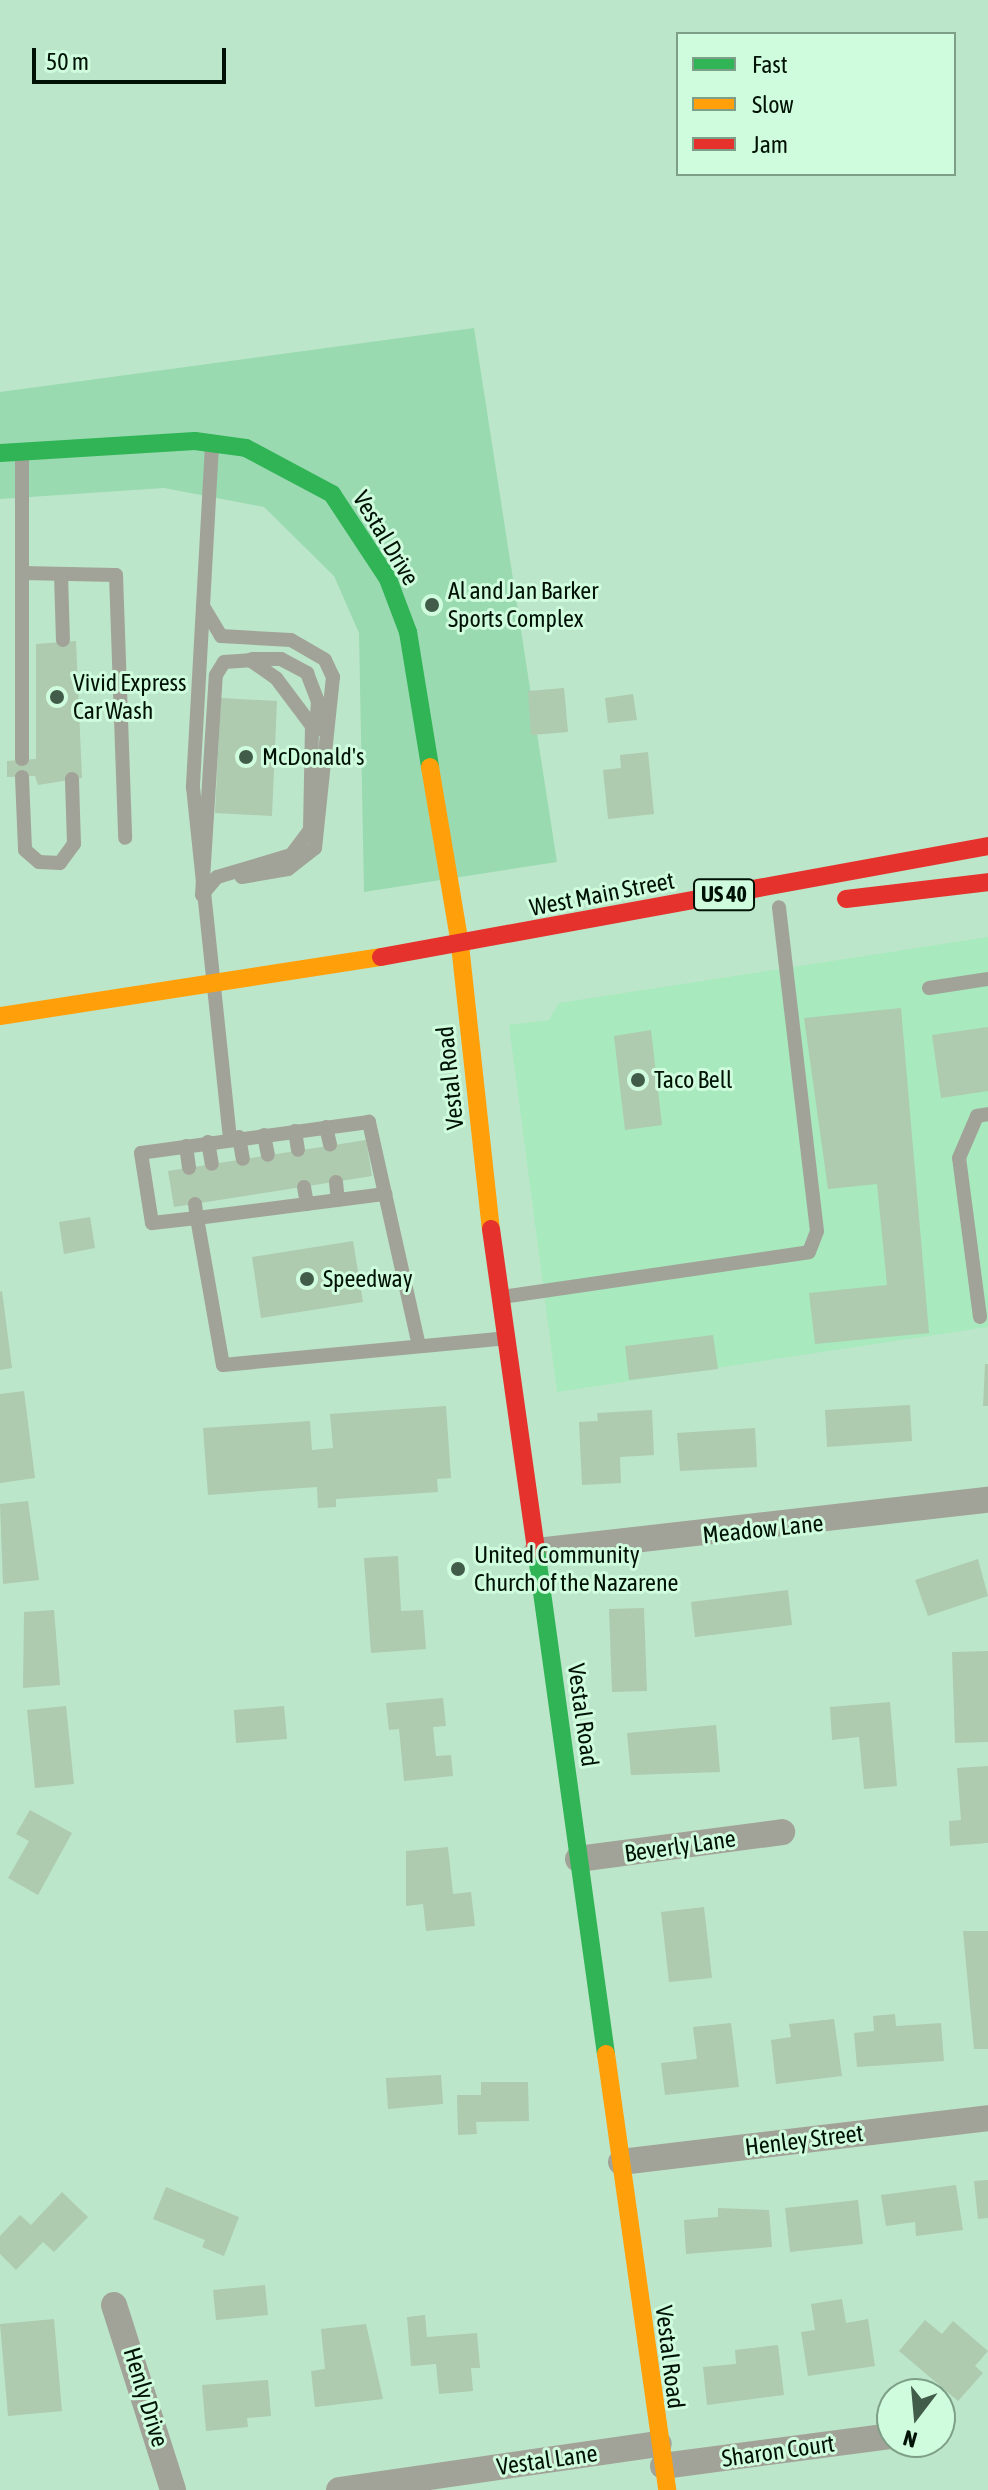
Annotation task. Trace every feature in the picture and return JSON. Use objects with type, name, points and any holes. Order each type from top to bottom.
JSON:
[{"type":"street","name":"Vestal Drive","points":[[0,453],[212,443],[246,448],[332,494],[388,579],[408,632],[460,945]]},
{"type":"street","name":"West Main Street","points":[[460,945],[988,846]]},
{"type":"street","points":[[824,901],[988,882]]},
{"type":"street","name":"West Main Street","points":[[0,1016],[460,945],[786,906]]},
{"type":"street","name":"Vestal Road","points":[[460,945],[501,1297],[663,2467]]},
{"type":"street","name":"Meadow Lane","points":[[537,1551],[988,1500]]},
{"type":"street","name":"Beverly Lane","points":[[578,1859],[782,1832]]},
{"type":"street","name":"Henley Street","points":[[621,2162],[988,2118]]},
{"type":"street","name":"Henly Drive","points":[[114,2305],[173,2490]]},
{"type":"street","name":"Sharon Court","points":[[663,2467],[876,2438]]},
{"type":"street","name":"Vestal Lane","points":[[339,2490],[663,2467]]},
{"type":"lane","points":[[212,443],[193,787],[202,895],[217,982],[235,1138],[243,1159]]},
{"type":"lane","points":[[22,452],[22,759]]},
{"type":"lane","points":[[22,573],[116,575],[125,838]]},
{"type":"lane","points":[[61,574],[63,640]]},
{"type":"lane","points":[[202,605],[221,636],[291,640],[312,649],[325,660],[333,697],[315,848],[300,864],[202,895]]},
{"type":"lane","points":[[244,659],[259,662],[305,710],[311,746]]},
{"type":"lane","points":[[281,659],[307,673],[318,701],[311,746],[310,830],[302,845],[217,877],[202,895],[216,675],[224,662],[281,659]]},
{"type":"lane","points":[[22,777],[25,850],[39,862],[60,863],[74,844],[72,779]]},
{"type":"lane","points":[[501,1297],[809,1252],[817,1231],[786,906]]},
{"type":"lane","points":[[929,988],[988,979]]},
{"type":"lane","points":[[980,1317],[959,1158],[977,1116],[988,1114]]},
{"type":"lane","points":[[385,1194],[250,1211],[218,1208],[152,1223],[141,1153],[369,1122],[419,1346]]},
{"type":"lane","points":[[326,1127],[330,1145]]},
{"type":"lane","points":[[295,1131],[298,1150]]},
{"type":"lane","points":[[264,1135],[268,1155]]},
{"type":"lane","points":[[208,1142],[212,1164]]},
{"type":"lane","points":[[186,1146],[189,1168]]},
{"type":"lane","points":[[336,1182],[338,1200]]},
{"type":"lane","points":[[304,1187],[307,1204]]},
{"type":"lane","points":[[273,1192],[275,1208]]},
{"type":"lane","points":[[247,1196],[250,1211]]},
{"type":"lane","points":[[196,1211],[223,1365],[507,1338]]},
{"type":"shaded area","name":"Al and Jan Barker Sports Complex","points":[[474,328],[557,862],[364,892],[359,633],[334,576],[264,507],[164,488],[0,499],[0,392]]},
{"type":"shaded area","points":[[988,937],[988,1327],[557,1392],[509,1025],[549,1020],[559,1003]]},
{"type":"building","name":"Vivid Express Car Wash","points":[[76,641],[82,778],[38,785],[35,776],[7,777],[7,761],[36,759],[36,644]]},
{"type":"building","points":[[564,688],[568,732],[531,735],[528,691]]},
{"type":"building","points":[[633,694],[637,720],[608,723],[605,698]]},
{"type":"building","name":"McDonald's","points":[[221,698],[277,701],[272,816],[215,813]]},
{"type":"building","points":[[648,752],[654,814],[608,819],[603,770],[621,768],[620,755]]},
{"type":"building","points":[[901,1008],[929,1333],[815,1344],[809,1293],[887,1285],[877,1184],[828,1189],[804,1018]]},
{"type":"building","points":[[988,1027],[988,1091],[941,1098],[932,1035]]},
{"type":"building","name":"Taco Bell","points":[[651,1030],[662,1125],[625,1130],[614,1036]]},
{"type":"building","points":[[366,1140],[372,1176],[174,1207],[168,1171]]},
{"type":"building","points":[[90,1217],[95,1248],[64,1254],[59,1222]]},
{"type":"building","name":"Speedway","points":[[353,1241],[363,1302],[261,1318],[252,1257]]},
{"type":"building","points":[[0,1292],[12,1368],[0,1370]]},
{"type":"building","points":[[713,1335],[718,1369],[629,1380],[625,1346]]},
{"type":"building","points":[[985,1364],[988,1364],[988,1406],[983,1406]]},
{"type":"building","points":[[24,1391],[35,1478],[0,1483],[0,1394]]},
{"type":"building","points":[[910,1405],[912,1441],[827,1447],[825,1410]]},
{"type":"building","points":[[446,1406],[451,1478],[437,1479],[438,1492],[336,1499],[336,1507],[318,1508],[317,1487],[208,1495],[203,1428],[310,1421],[312,1450],[333,1448],[330,1414]]},
{"type":"building","points":[[652,1410],[654,1455],[620,1457],[621,1483],[582,1485],[579,1422],[598,1421],[597,1413]]},
{"type":"building","points":[[755,1428],[757,1467],[680,1471],[677,1433]]},
{"type":"building","points":[[28,1501],[39,1580],[3,1584],[0,1504]]},
{"type":"building","points":[[398,1556],[401,1611],[423,1610],[426,1649],[371,1653],[364,1558]]},
{"type":"building","points":[[978,1559],[988,1596],[928,1616],[915,1580]]},
{"type":"building","points":[[788,1590],[792,1625],[695,1637],[691,1602]]},
{"type":"building","points":[[644,1608],[647,1691],[612,1692],[609,1609]]},
{"type":"building","points":[[54,1610],[60,1685],[23,1688],[24,1612]]},
{"type":"building","points":[[988,1651],[988,1742],[955,1743],[952,1652]]},
{"type":"building","points":[[443,1698],[446,1726],[433,1727],[436,1756],[451,1755],[453,1776],[404,1781],[399,1729],[389,1730],[386,1703]]},
{"type":"building","points":[[890,1702],[897,1786],[864,1789],[859,1737],[832,1740],[830,1707]]},
{"type":"building","points":[[66,1706],[74,1784],[35,1788],[27,1710]]},
{"type":"building","points":[[284,1706],[287,1739],[236,1743],[234,1710]]},
{"type":"building","points":[[716,1725],[720,1772],[631,1775],[627,1733]]},
{"type":"building","points":[[988,1766],[988,1843],[950,1846],[949,1821],[961,1820],[957,1768]]},
{"type":"building","points":[[30,1810],[72,1833],[38,1895],[8,1878],[29,1841],[16,1834]]},
{"type":"building","points":[[448,1847],[453,1894],[471,1892],[475,1926],[426,1931],[423,1904],[406,1906],[406,1851]]},
{"type":"building","points":[[704,1907],[712,1978],[669,1982],[661,1912]]},
{"type":"building","points":[[963,1931],[988,1931],[988,2049],[974,2049]]},
{"type":"building","points":[[895,2014],[896,2026],[941,2023],[944,2061],[857,2067],[854,2033],[874,2031],[873,2016]]},
{"type":"building","points":[[834,2019],[842,2076],[776,2084],[771,2040],[791,2037],[789,2024]]},
{"type":"building","points":[[731,2023],[739,2087],[665,2095],[661,2063],[697,2059],[693,2027]]},
{"type":"building","points":[[441,2075],[443,2104],[388,2109],[386,2078]]},
{"type":"building","points":[[481,2082],[528,2082],[529,2121],[476,2122],[477,2134],[458,2135],[457,2095],[481,2095]]},
{"type":"building","points":[[988,2180],[988,2218],[978,2219],[974,2181]]},
{"type":"building","points":[[956,2185],[963,2230],[916,2236],[915,2222],[886,2226],[881,2195]]},
{"type":"building","points":[[166,2187],[239,2217],[224,2256],[202,2247],[205,2240],[153,2219]]},
{"type":"building","points":[[62,2192],[88,2217],[54,2252],[43,2242],[16,2270],[0,2254],[0,2236],[20,2215],[31,2225]]},
{"type":"building","points":[[858,2200],[863,2244],[790,2252],[785,2208]]},
{"type":"building","points":[[718,2208],[769,2210],[772,2247],[686,2254],[684,2220],[718,2217]]},
{"type":"building","points":[[265,2285],[268,2315],[216,2320],[213,2290]]},
{"type":"building","points":[[842,2299],[846,2323],[868,2319],[875,2366],[808,2376],[801,2332],[815,2330],[811,2304]]},
{"type":"building","points":[[425,2315],[427,2337],[477,2333],[480,2368],[471,2368],[473,2391],[439,2394],[436,2364],[411,2366],[407,2317]]},
{"type":"building","points":[[54,2319],[62,2411],[8,2416],[0,2324]]},
{"type":"building","points":[[925,2320],[942,2334],[953,2321],[988,2351],[975,2366],[983,2373],[958,2401],[956,2378],[931,2378],[899,2351]]},
{"type":"building","points":[[366,2324],[383,2399],[315,2407],[311,2371],[325,2369],[321,2329]]},
{"type":"building","points":[[778,2345],[784,2395],[707,2405],[703,2367],[736,2364],[735,2350]]},
{"type":"building","points":[[268,2380],[271,2416],[247,2418],[248,2427],[206,2431],[202,2385]]},
{"type":"traffic: fast","points":[[0,453],[195,441],[246,448],[332,494],[388,579],[408,632],[430,767]]},
{"type":"traffic: fast","points":[[536,1549],[606,2054]]},
{"type":"traffic: slow","points":[[430,767],[460,945],[491,1229]]},
{"type":"traffic: slow","points":[[0,1016],[381,957]]},
{"type":"traffic: slow","points":[[606,2054],[667,2490]]},
{"type":"traffic: jam","points":[[381,957],[988,846]]},
{"type":"traffic: jam","points":[[846,899],[988,882]]},
{"type":"traffic: jam","points":[[491,1229],[536,1549]]},
{"type":"place","name":"Al and Jan Barker Sports Complex","points":[[432,605]]},
{"type":"place","name":"Vivid Express Car Wash","points":[[57,697]]},
{"type":"place","name":"McDonald's","points":[[246,757]]},
{"type":"place","name":"Taco Bell","points":[[638,1080]]},
{"type":"place","name":"Speedway","points":[[307,1279]]},
{"type":"place","name":"United Community Church of the Nazarene","points":[[458,1569]]}]
